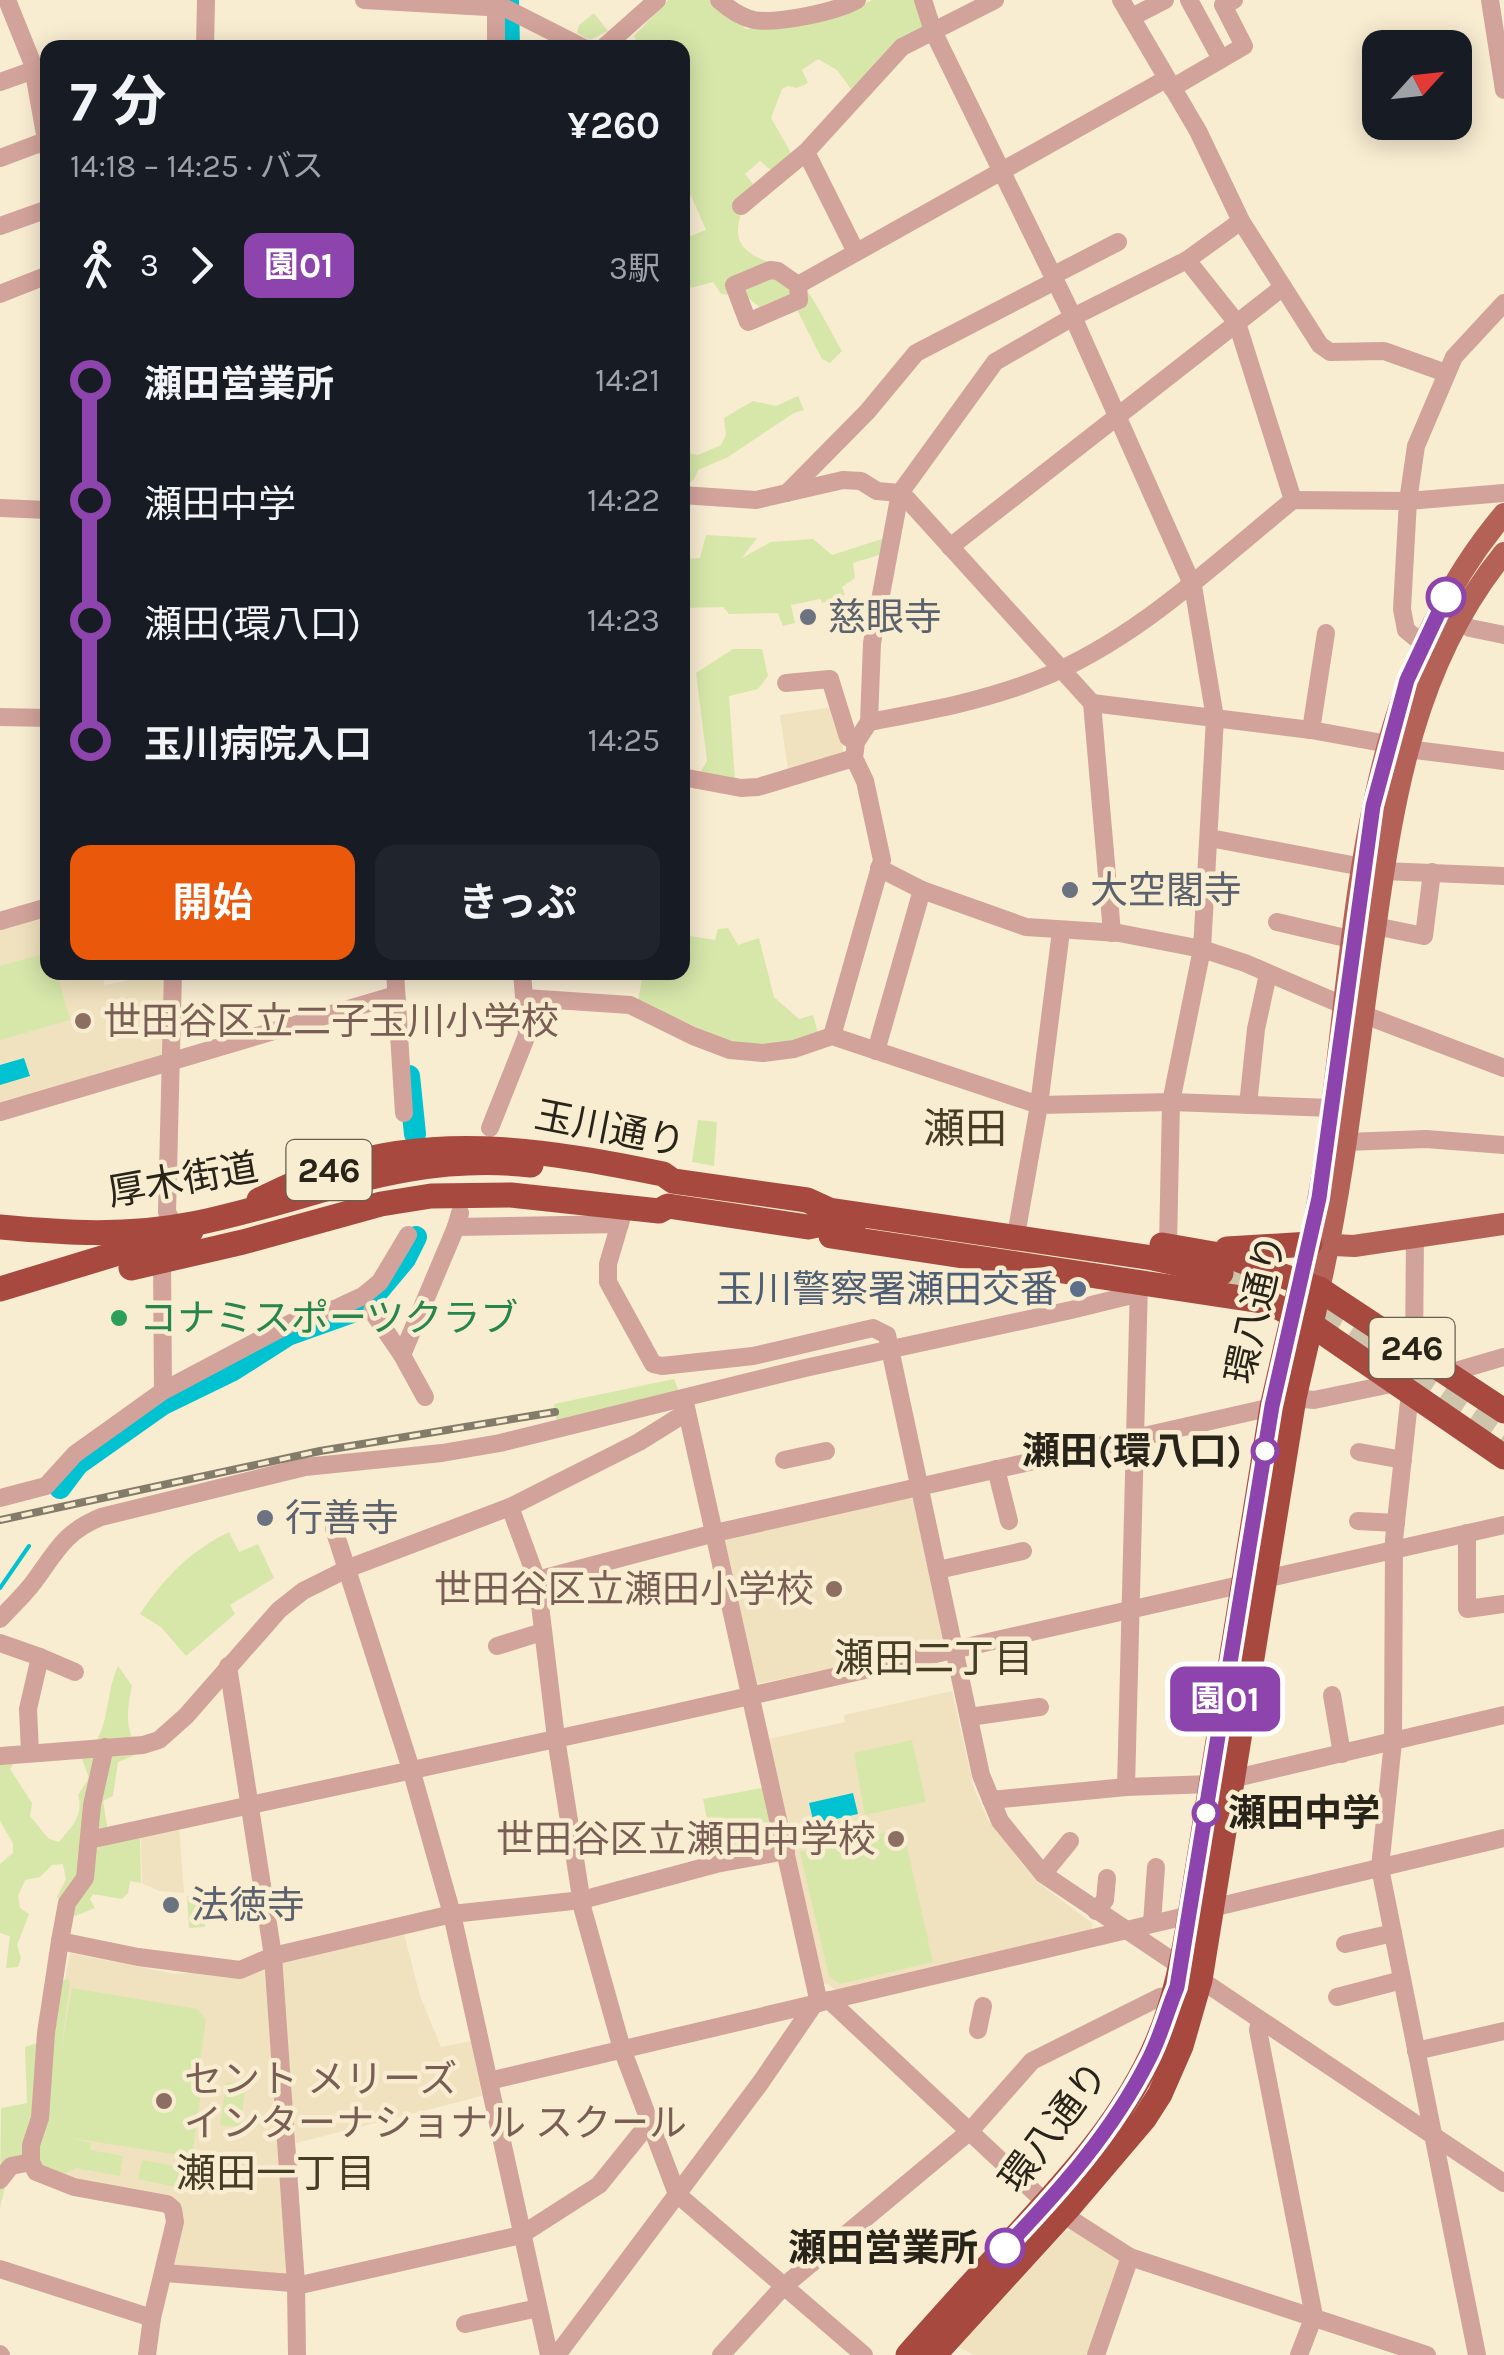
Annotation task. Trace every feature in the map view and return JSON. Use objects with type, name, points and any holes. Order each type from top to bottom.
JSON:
[{"type":"highway","name":"玉川通り","points":[[0,1289],[180,1236],[336,1167],[414,1150],[510,1148],[663,1174],[670,1194]]},
{"type":"highway","name":"厚木街道","points":[[0,1227],[78,1234],[158,1230],[244,1212],[393,1170],[470,1162],[660,1201],[670,1194]]},
{"type":"highway","name":"厚木街道","points":[[0,1242],[67,1249],[162,1244],[221,1234],[397,1187],[531,1174]]},
{"type":"highway","name":"玉川通り","points":[[0,1305],[381,1204],[432,1196],[511,1194],[624,1216],[659,1211],[670,1194]]},
{"type":"highway","name":"玉川通り","points":[[670,1194],[808,1200],[829,1210],[1153,1258],[1223,1277]]},
{"type":"highway","name":"玉川通り","points":[[670,1194],[808,1227],[827,1223],[1223,1277]]},
{"type":"highway","name":"246","points":[[808,1200],[829,1197],[1197,1249],[1223,1277],[1254,1298],[1301,1317],[1504,1457]]},
{"type":"highway","name":"246","points":[[808,1227],[844,1238],[1139,1282],[1223,1277],[1310,1286],[1387,1332],[1504,1411]]},
{"type":"highway","points":[[1197,1249],[1320,1244]]},
{"type":"highway","name":"環八通り","points":[[908,2355],[969,2303],[1054,2209],[1128,2141],[1160,2094],[1190,2020],[1190,1973],[1283,1402],[1310,1286]]},
{"type":"highway","name":"環八通り","points":[[1283,1402],[1302,1360],[1301,1317]]},
{"type":"highway","points":[[1368,1363],[1364,1352],[1367,1339],[1372,1333],[1387,1332]]},
{"type":"highway","points":[[1302,1360],[1317,1345],[1338,1342]]},
{"type":"highway","name":"環八通り","points":[[1054,2209],[1116,2118],[1154,2050],[1174,1994],[1190,1973]]},
{"type":"highway","name":"環八通り","points":[[934,2355],[969,2303]]},
{"type":"main road","name":"環八通り","points":[[1397,746],[1402,695],[1422,644],[1457,578],[1504,514]]},
{"type":"main road","name":"環八通り","points":[[1320,1244],[1332,1108],[1375,926],[1373,806],[1430,675],[1458,622],[1504,553]]},
{"type":"main road","name":"環八通り","points":[[1310,1286],[1346,1142],[1354,940],[1373,870]]},
{"type":"main road","points":[[1320,1244],[1354,1246],[1504,1224]]},
{"type":"street","points":[[0,82],[40,68],[6,0]]},
{"type":"street","points":[[205,40],[206,0]]},
{"type":"street","points":[[364,0],[503,7],[568,40]]},
{"type":"street","points":[[613,40],[657,0]]},
{"type":"street","points":[[719,0],[734,13],[756,21],[833,11],[857,0]]},
{"type":"street","points":[[923,0],[933,31],[1073,316],[1193,586],[1215,718],[1202,948],[1172,1102],[1168,1245]]},
{"type":"street","points":[[741,206],[806,152],[902,48],[995,0]]},
{"type":"street","points":[[1120,0],[1198,131],[1240,221],[1320,345],[1330,352],[1384,351],[1446,374]]},
{"type":"street","points":[[1132,17],[1165,0]]},
{"type":"street","points":[[1189,0],[1221,59]]},
{"type":"street","points":[[798,285],[1002,170],[1244,46],[1223,5],[1234,0]]},
{"type":"street","points":[[1490,0],[1504,10]]},
{"type":"street","points":[[1490,0],[1504,90]]},
{"type":"street","points":[[497,40],[503,7]]},
{"type":"street","points":[[0,158],[40,146]]},
{"type":"street","points":[[806,152],[856,252]]},
{"type":"street","points":[[0,226],[40,212]]},
{"type":"street","points":[[690,779],[758,788],[855,750],[869,722],[872,642],[900,493],[995,362],[1073,316],[1187,260],[1240,221]]},
{"type":"street","points":[[786,493],[867,412],[916,353],[1118,242]]},
{"type":"street","points":[[1187,260],[1237,323],[1293,500]]},
{"type":"street","points":[[0,294],[40,278]]},
{"type":"street","points":[[950,546],[1283,287]]},
{"type":"street","points":[[1422,644],[1406,630],[1402,620],[1408,501],[1416,446],[1454,358],[1504,303]]},
{"type":"street","points":[[690,496],[756,500],[844,480],[861,480],[877,491],[900,493],[1092,704],[1112,933]]},
{"type":"street","points":[[869,722],[993,696],[1061,669],[1193,586],[1293,500],[1408,501],[1504,493]]},
{"type":"street","points":[[0,508],[40,510]]},
{"type":"street","points":[[1458,622],[1504,634]]},
{"type":"street","points":[[1311,730],[1326,632]]},
{"type":"street","points":[[786,683],[830,678],[865,781],[882,860],[832,1036]]},
{"type":"street","points":[[1092,704],[1311,730],[1504,761]]},
{"type":"street","points":[[0,718],[40,718]]},
{"type":"street","points":[[1210,838],[1373,870],[1504,876]]},
{"type":"street","points":[[880,868],[922,890],[1026,927],[1112,933],[1202,948],[1504,1068]]},
{"type":"street","points":[[1375,926],[1424,936],[1432,872]]},
{"type":"street","points":[[876,1051],[922,890]]},
{"type":"street","points":[[0,921],[40,909]]},
{"type":"street","points":[[1276,922],[1354,940]]},
{"type":"street","points":[[1018,1224],[1039,1106],[1060,931]]},
{"type":"street","points":[[1248,1106],[1256,1029],[1268,974]]},
{"type":"street","points":[[173,980],[166,1212],[180,1236]]},
{"type":"street","points":[[395,980],[404,1113]]},
{"type":"street","points":[[490,1128],[527,1035],[523,980]]},
{"type":"street","points":[[0,1112],[396,995]]},
{"type":"street","points":[[525,998],[630,1005],[730,1050],[794,1050],[832,1036],[1039,1106],[1172,1102],[1332,1108]]},
{"type":"street","points":[[1346,1142],[1426,1139],[1504,1145]]},
{"type":"street","points":[[402,1355],[458,1220],[624,1216],[608,1264],[608,1282],[652,1364],[753,1356],[873,1328],[887,1340],[981,1775],[1016,1845],[1043,1874],[1096,1911],[1504,2184]]},
{"type":"street","points":[[0,1498],[46,1486],[76,1454],[163,1391],[290,1323],[362,1296],[388,1270],[408,1235]]},
{"type":"street","points":[[1414,1350],[1415,1237]]},
{"type":"street","points":[[162,1259],[163,1391]]},
{"type":"street","points":[[0,1619],[62,1541],[80,1526],[101,1517],[305,1467],[490,1445],[686,1405],[887,1340],[1128,1296],[1139,1282]]},
{"type":"street","points":[[1126,1788],[1139,1282]]},
{"type":"street","points":[[372,1311],[425,1397]]},
{"type":"street","points":[[753,1356],[757,1380]]},
{"type":"street","points":[[1449,1373],[1504,1358]]},
{"type":"street","points":[[537,1580],[715,1532],[1283,1402],[1403,1388],[1403,1460],[1394,1550],[1393,1742],[1380,1868],[1477,2355]]},
{"type":"street","points":[[0,1756],[143,1746],[160,1740],[279,1610],[303,1591],[349,1568],[510,1507],[639,1442],[686,1405]]},
{"type":"street","points":[[686,1405],[821,2002],[1054,2209],[1130,2257],[1427,2355]]},
{"type":"street","points":[[784,1460],[826,1450]]},
{"type":"street","points":[[1360,1452],[1403,1460]]},
{"type":"street","points":[[996,1469],[1008,1521]]},
{"type":"street","points":[[510,1507],[537,1580],[556,1738],[582,1900],[622,2049],[677,2194],[864,2355]]},
{"type":"street","points":[[1358,1520],[1396,1523]]},
{"type":"street","points":[[89,1840],[1504,1525]]},
{"type":"street","points":[[334,1529],[452,1914],[549,2355]]},
{"type":"street","points":[[1467,1533],[1467,1609],[1504,1604]]},
{"type":"street","points":[[938,1570],[1023,1552]]},
{"type":"street","points":[[497,1646],[542,1632]]},
{"type":"street","points":[[0,1642],[75,1672]]},
{"type":"street","points":[[30,1752],[28,1709],[40,1657]]},
{"type":"street","points":[[228,1666],[273,1956],[296,2284],[297,2355]]},
{"type":"street","points":[[1332,1695],[1342,1754]]},
{"type":"street","points":[[969,1717],[1040,1708]]},
{"type":"street","points":[[991,1800],[1222,1781],[1504,1715]]},
{"type":"street","points":[[105,1747],[92,1805],[85,1878],[67,1903],[60,1941],[46,2033],[40,2118],[31,2144],[31,2162],[36,2172],[74,2188],[167,2204],[173,2210],[175,2222],[146,2355]]},
{"type":"street","points":[[489,2082],[1504,1838]]},
{"type":"street","points":[[1043,1874],[1070,1842]]},
{"type":"street","points":[[60,1941],[138,1957],[240,1970],[273,1956],[452,1914],[582,1900],[716,1864],[786,1851]]},
{"type":"street","points":[[1152,1924],[1156,1867]]},
{"type":"street","points":[[1096,1911],[1105,1900],[1107,1878]]},
{"type":"street","points":[[1345,1944],[1393,1933]]},
{"type":"street","points":[[1336,1998],[1402,1980]]},
{"type":"street","points":[[722,2355],[783,2287],[970,2131],[1032,2061],[1160,1997],[1174,1994]]},
{"type":"street","points":[[557,2355],[821,2002]]},
{"type":"street","points":[[978,2030],[983,2006]]},
{"type":"street","points":[[1260,2020],[1258,2030],[1314,2316],[1299,2355]]},
{"type":"street","points":[[1416,2051],[1504,2031]]},
{"type":"street","points":[[165,2274],[296,2284],[521,2235],[599,2185],[649,2123]]},
{"type":"street","points":[[0,2180],[11,2166],[31,2162]]},
{"type":"street","points":[[1096,2355],[1130,2257]]},
{"type":"street","points":[[0,2269],[152,2318]]},
{"type":"street","points":[[465,2324],[538,2308]]},
{"type":"shaded area","points":[[832,707],[843,753],[788,769],[780,715]]},
{"type":"shaded area","name":"世田谷区立二子玉川小学校","points":[[40,914],[40,980],[103,980],[105,985],[165,980],[166,1057],[0,1104],[0,928]]},
{"type":"shaded area","name":"世田谷区立瀬田小学校","points":[[906,1496],[913,1499],[943,1638],[937,1647],[756,1684],[724,1540],[728,1533]]},
{"type":"shaded area","name":"世田谷区立瀬田中学校","points":[[952,1691],[974,1788],[988,1820],[1036,1881],[1092,1923],[1092,1931],[839,1991],[820,1981],[768,1739],[845,1722],[844,1715]]},
{"type":"shaded area","points":[[179,1826],[184,1893],[159,1891],[142,1883],[141,1835]]},
{"type":"shaded area","name":"セント メリーズ インターナショナル スクール","points":[[403,1930],[420,1996],[441,2047],[471,2041],[482,2096],[296,2143],[293,2113],[280,2115],[288,2272],[279,2279],[175,2269],[181,2216],[50,2172],[34,2148],[70,1953],[176,1974],[278,1963]]},
{"type":"shaded area","points":[[1072,2230],[1122,2260],[1089,2355],[974,2355],[958,2347],[1064,2232]]},
{"type":"green space","points":[[668,0],[709,0],[746,29],[843,16],[872,0],[916,0],[927,28],[900,44],[851,89],[837,70],[818,59],[802,70],[808,83],[782,89],[771,118],[791,153],[771,170],[760,161],[745,174],[754,185],[741,214],[741,242],[748,251],[801,282],[842,351],[830,363],[822,359],[792,300],[762,309],[747,297],[721,294],[713,282],[691,288],[690,236],[706,230],[690,193],[690,40],[637,40],[634,36]]},
{"type":"green space","points":[[594,13],[608,31],[590,40],[577,33],[579,25]]},
{"type":"green space","points":[[798,396],[804,410],[728,457],[698,470],[690,483],[690,453],[698,455],[721,445],[726,435],[724,418],[753,401],[776,406]]},
{"type":"green space","points":[[706,535],[757,538],[742,558],[771,542],[813,539],[832,555],[885,538],[882,554],[853,563],[855,578],[842,587],[845,595],[822,603],[820,599],[791,605],[795,623],[783,626],[778,613],[729,614],[723,607],[690,608],[690,559],[700,558]]},
{"type":"green space","points":[[733,649],[762,649],[768,676],[758,689],[729,696],[735,781],[701,771],[707,761],[696,673]]},
{"type":"green space","points":[[728,928],[738,945],[759,938],[774,997],[799,1019],[813,1015],[818,1033],[776,1046],[734,1044],[638,1001],[642,980],[690,980],[690,936],[715,940],[718,929]]},
{"type":"green space","points":[[40,955],[40,980],[59,980],[70,1020],[0,1040],[0,966]]},
{"type":"green space","points":[[698,1120],[717,1122],[714,1166],[692,1162]]},
{"type":"green space","points":[[674,1379],[680,1394],[557,1422],[554,1404]]},
{"type":"green space","points":[[229,1532],[239,1552],[258,1544],[274,1578],[230,1605],[235,1614],[186,1656],[161,1627],[140,1614],[179,1567]]},
{"type":"green space","points":[[118,1666],[132,1686],[128,1721],[140,1753],[118,1762],[113,1796],[103,1801],[108,1831],[93,1846],[95,1852],[99,1847],[140,1835],[141,1883],[130,1881],[128,1893],[122,1899],[93,1894],[90,1899],[95,1908],[75,1916],[57,1897],[66,1879],[63,1864],[52,1865],[40,1877],[25,1880],[18,1896],[20,1908],[29,1914],[17,1945],[21,1958],[18,1967],[6,1968],[10,1936],[0,1933],[0,1864],[13,1853],[13,1843],[0,1821],[0,1759],[19,1756],[10,1769],[32,1803],[30,1816],[49,1839],[59,1842],[78,1815],[78,1795],[89,1778],[81,1756],[91,1749],[102,1728]]},
{"type":"green space","points":[[912,1740],[926,1802],[865,1815],[854,1753]]},
{"type":"green space","points":[[766,1787],[777,1848],[715,1860],[703,1799]]},
{"type":"green space","points":[[891,1831],[905,1838],[933,1962],[840,1984],[829,1976],[800,1852]]},
{"type":"green space","points":[[203,1895],[205,1927],[189,1928],[187,1896]]},
{"type":"green space","points":[[67,1978],[70,1982],[61,2050],[72,1988],[197,2009],[206,2019],[200,2062],[204,2069],[192,2157],[71,2138],[91,2143],[90,2150],[123,2156],[120,2176],[76,2168],[58,2177],[20,2160],[6,2182],[0,2208],[1,2108],[27,2103],[25,2047],[49,2039],[59,1984]]},
{"type":"green space","points":[[226,2082],[246,2084],[240,2127],[220,2125]]},
{"type":"green space","points":[[209,2150],[251,2155],[249,2175],[206,2169]]},
{"type":"green space","points":[[142,2160],[184,2168],[180,2188],[138,2179]]},
{"type":"water","points":[[24,1058],[30,1076],[0,1085],[0,1065]]},
{"type":"water","points":[[853,1793],[858,1814],[814,1824],[809,1803]]},
{"type":"waterway","points":[[508,0],[509,40]]},
{"type":"waterway","points":[[409,1076],[415,1134]]},
{"type":"waterway","points":[[60,1488],[78,1464],[163,1404],[233,1370],[288,1335],[364,1308],[405,1259],[416,1237]]},
{"type":"waterway","points":[[0,1588],[29,1546]]},
{"type":"tunnel","points":[[1221,1273],[1316,1304]]},
{"type":"tunnel","points":[[1316,1317],[1504,1441]]},
{"type":"railway","points":[[0,1520],[320,1451],[555,1412]]},
{"type":"bus line","name":"園01","points":[[1005,2248],[1047,2204],[1116,2118],[1158,2041],[1177,1987],[1272,1406],[1319,1198],[1373,806],[1407,680],[1446,597]]},
{"type":"place","name":"慈眼寺","points":[[808,617]]},
{"type":"place","name":"大空閣寺","points":[[1070,890]]},
{"type":"place","name":"世田谷区立二子玉川小学校","points":[[83,1021]]},
{"type":"place","name":"玉川警察署瀬田交番","points":[[1078,1289]]},
{"type":"place","name":"コナミスポーツクラブ","points":[[119,1318]]},
{"type":"place","name":"瀬田(環八口)","points":[[1265,1451]]},
{"type":"place","name":"行善寺","points":[[265,1518]]},
{"type":"place","name":"世田谷区立瀬田小学校","points":[[834,1589]]},
{"type":"place","name":"瀬田中学","points":[[1206,1813]]},
{"type":"place","name":"世田谷区立瀬田中学校","points":[[896,1839]]},
{"type":"place","name":"法徳寺","points":[[171,1905]]},
{"type":"place","name":"セント メリーズ インターナショナル スクール","points":[[164,2101]]},
{"type":"place","name":"瀬田営業所","points":[[1005,2248]]},
{"type":"district","name":"瀬田","points":[[965,1129]]},
{"type":"district","name":"瀬田二丁目","points":[[934,1658]]},
{"type":"district","name":"瀬田一丁目","points":[[276,2173]]}]
